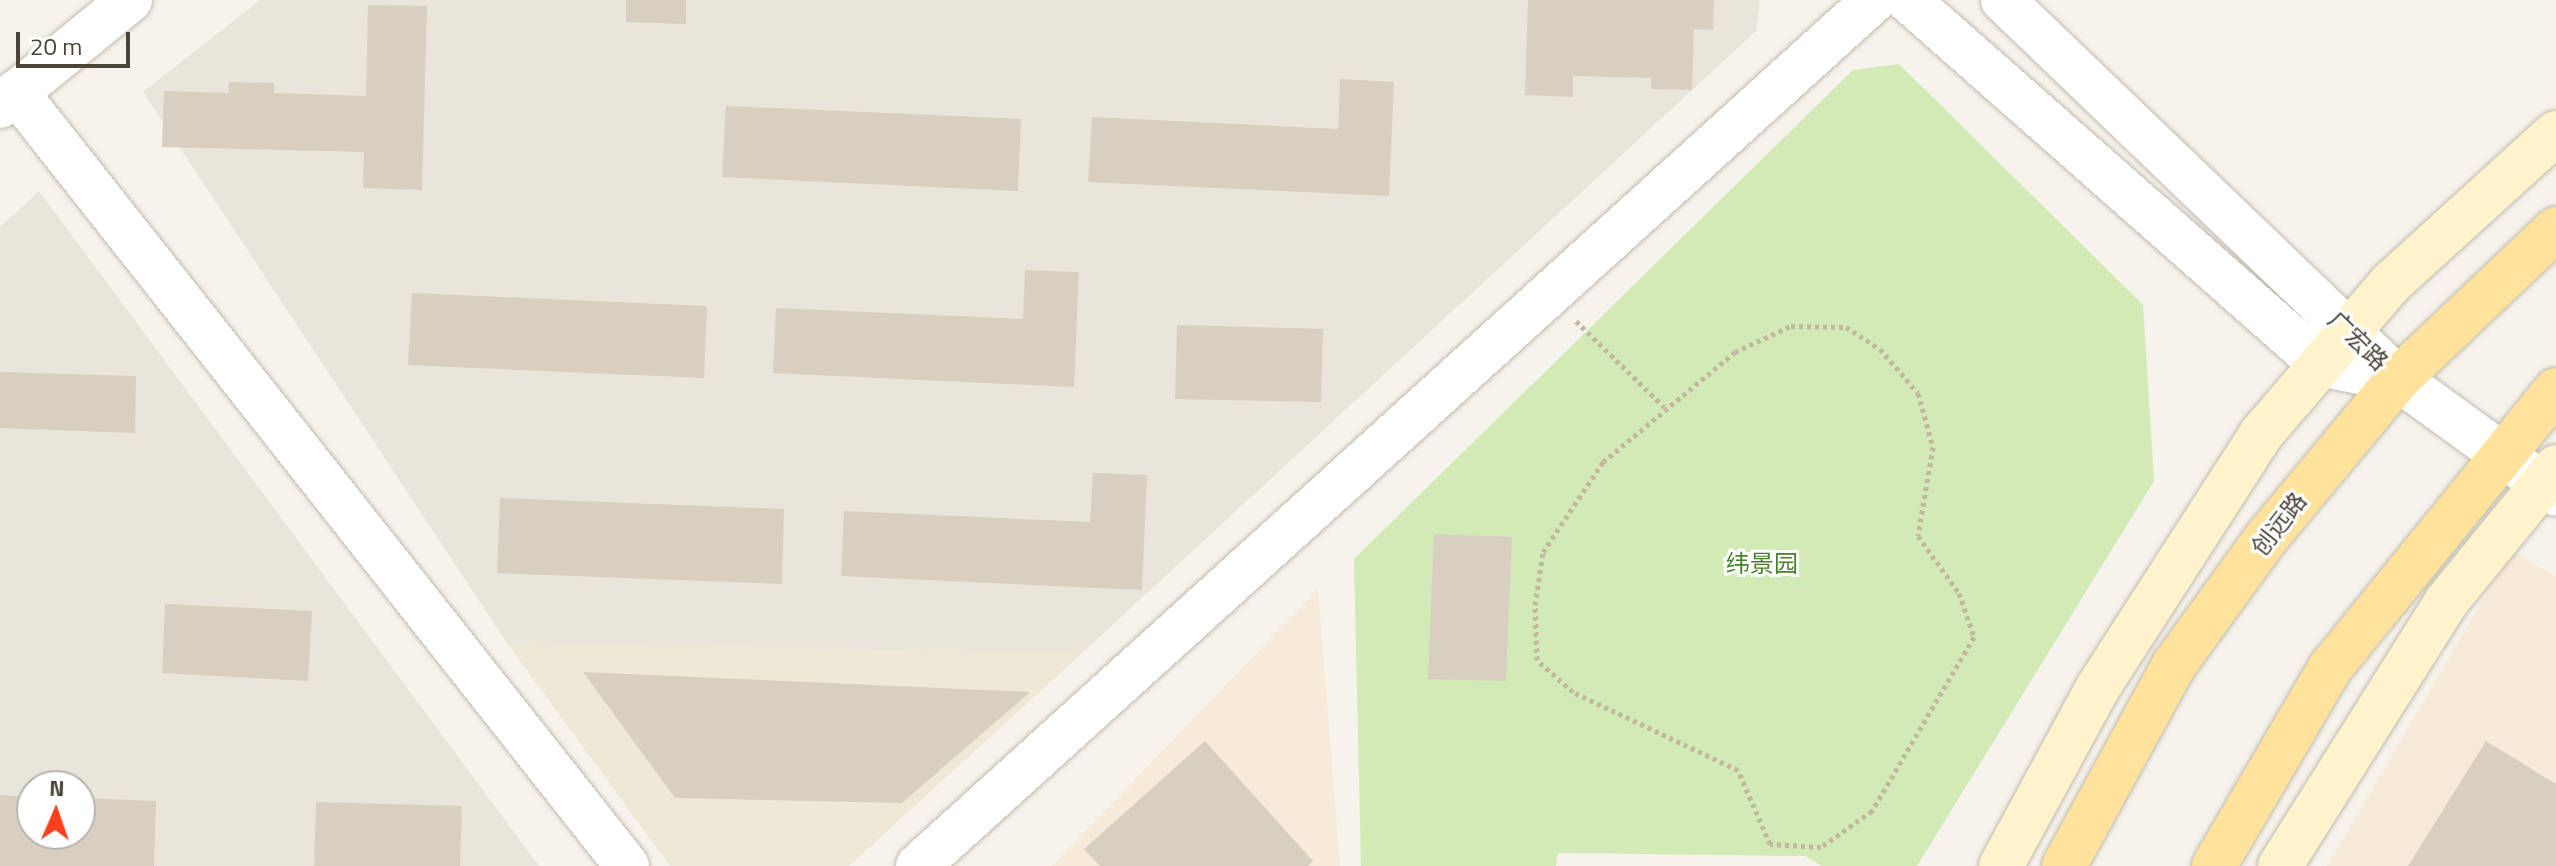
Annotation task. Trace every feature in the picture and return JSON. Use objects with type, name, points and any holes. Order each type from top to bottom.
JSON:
[{"type":"main road","name":"创远路","points":[[2064,866],[2174,665],[2267,537],[2398,379],[2556,229]]},
{"type":"main road","points":[[2214,866],[2330,668],[2499,455],[2556,390]]},
{"type":"street","points":[[130,0],[8,99],[627,866]]},
{"type":"street","points":[[918,866],[1874,0]]},
{"type":"street","name":"广宏路","points":[[1908,0],[2335,348],[2398,379]]},
{"type":"street","name":"广宏路","points":[[2003,0],[2335,348]]},
{"type":"street","points":[[2001,866],[2146,611],[2262,433],[2391,283],[2556,133]]},
{"type":"street","points":[[2280,866],[2313,805],[2446,602],[2550,481],[2499,455],[2398,379]]},
{"type":"path","points":[[1549,294],[1664,407]]},
{"type":"path","points":[[1791,326],[1846,327],[1880,349],[1918,393],[1933,447],[1918,536],[1959,593],[1974,637],[1872,811],[1821,847],[1770,844],[1738,770],[1573,692],[1537,660],[1535,605],[1543,552],[1603,462],[1664,407],[1735,352],[1791,326]]},
{"type":"shaded area","points":[[260,0],[1760,0],[1756,31],[1081,654],[507,643],[143,92]]},
{"type":"shaded area","points":[[39,191],[539,866],[0,866],[0,227]]},
{"type":"shaded area","points":[[2512,550],[2556,577],[2556,866],[2327,866]]},
{"type":"shaded area","points":[[1318,589],[1340,866],[1052,866]]},
{"type":"shaded area","points":[[507,643],[1081,654],[849,866],[670,866]]},
{"type":"green space","name":"纬景园","points":[[1899,64],[2143,305],[2154,481],[1917,866],[1822,866],[1805,856],[1558,853],[1556,866],[1361,866],[1354,559],[1853,70]]},
{"type":"building","points":[[626,0],[686,0],[686,24],[626,22]]},
{"type":"building","points":[[1528,0],[1714,0],[1713,30],[1694,29],[1692,90],[1651,89],[1651,78],[1573,76],[1573,97],[1525,95]]},
{"type":"building","points":[[368,5],[427,6],[422,190],[363,188],[364,152],[162,147],[164,91],[229,93],[229,82],[274,83],[274,93],[366,96]]},
{"type":"building","points":[[1340,79],[1394,82],[1389,196],[1088,182],[1092,117],[1338,129]]},
{"type":"building","points":[[726,106],[1021,119],[1018,191],[722,177]]},
{"type":"building","points":[[1025,270],[1079,272],[1074,387],[773,373],[776,308],[1023,319]]},
{"type":"building","points":[[412,293],[707,306],[704,378],[408,365]]},
{"type":"building","points":[[1177,325],[1323,329],[1321,402],[1175,399]]},
{"type":"building","points":[[0,372],[136,376],[135,433],[0,428]]},
{"type":"building","points":[[1093,473],[1147,475],[1142,590],[841,576],[844,511],[1090,522]]},
{"type":"building","points":[[500,498],[784,509],[782,584],[497,573]]},
{"type":"building","points":[[1434,534],[1512,537],[1506,681],[1428,679]]},
{"type":"building","points":[[165,604],[312,611],[308,681],[162,673]]},
{"type":"building","points":[[583,672],[1030,692],[902,803],[675,798]]},
{"type":"building","points":[[1205,741],[1313,861],[1308,866],[1100,866],[1084,849]]},
{"type":"building","points":[[2486,741],[2556,784],[2556,866],[2408,866]]},
{"type":"building","points":[[0,795],[16,796],[16,850],[96,850],[96,799],[156,801],[154,866],[0,866]]},
{"type":"building","points":[[316,802],[462,806],[460,866],[314,866]]}]
